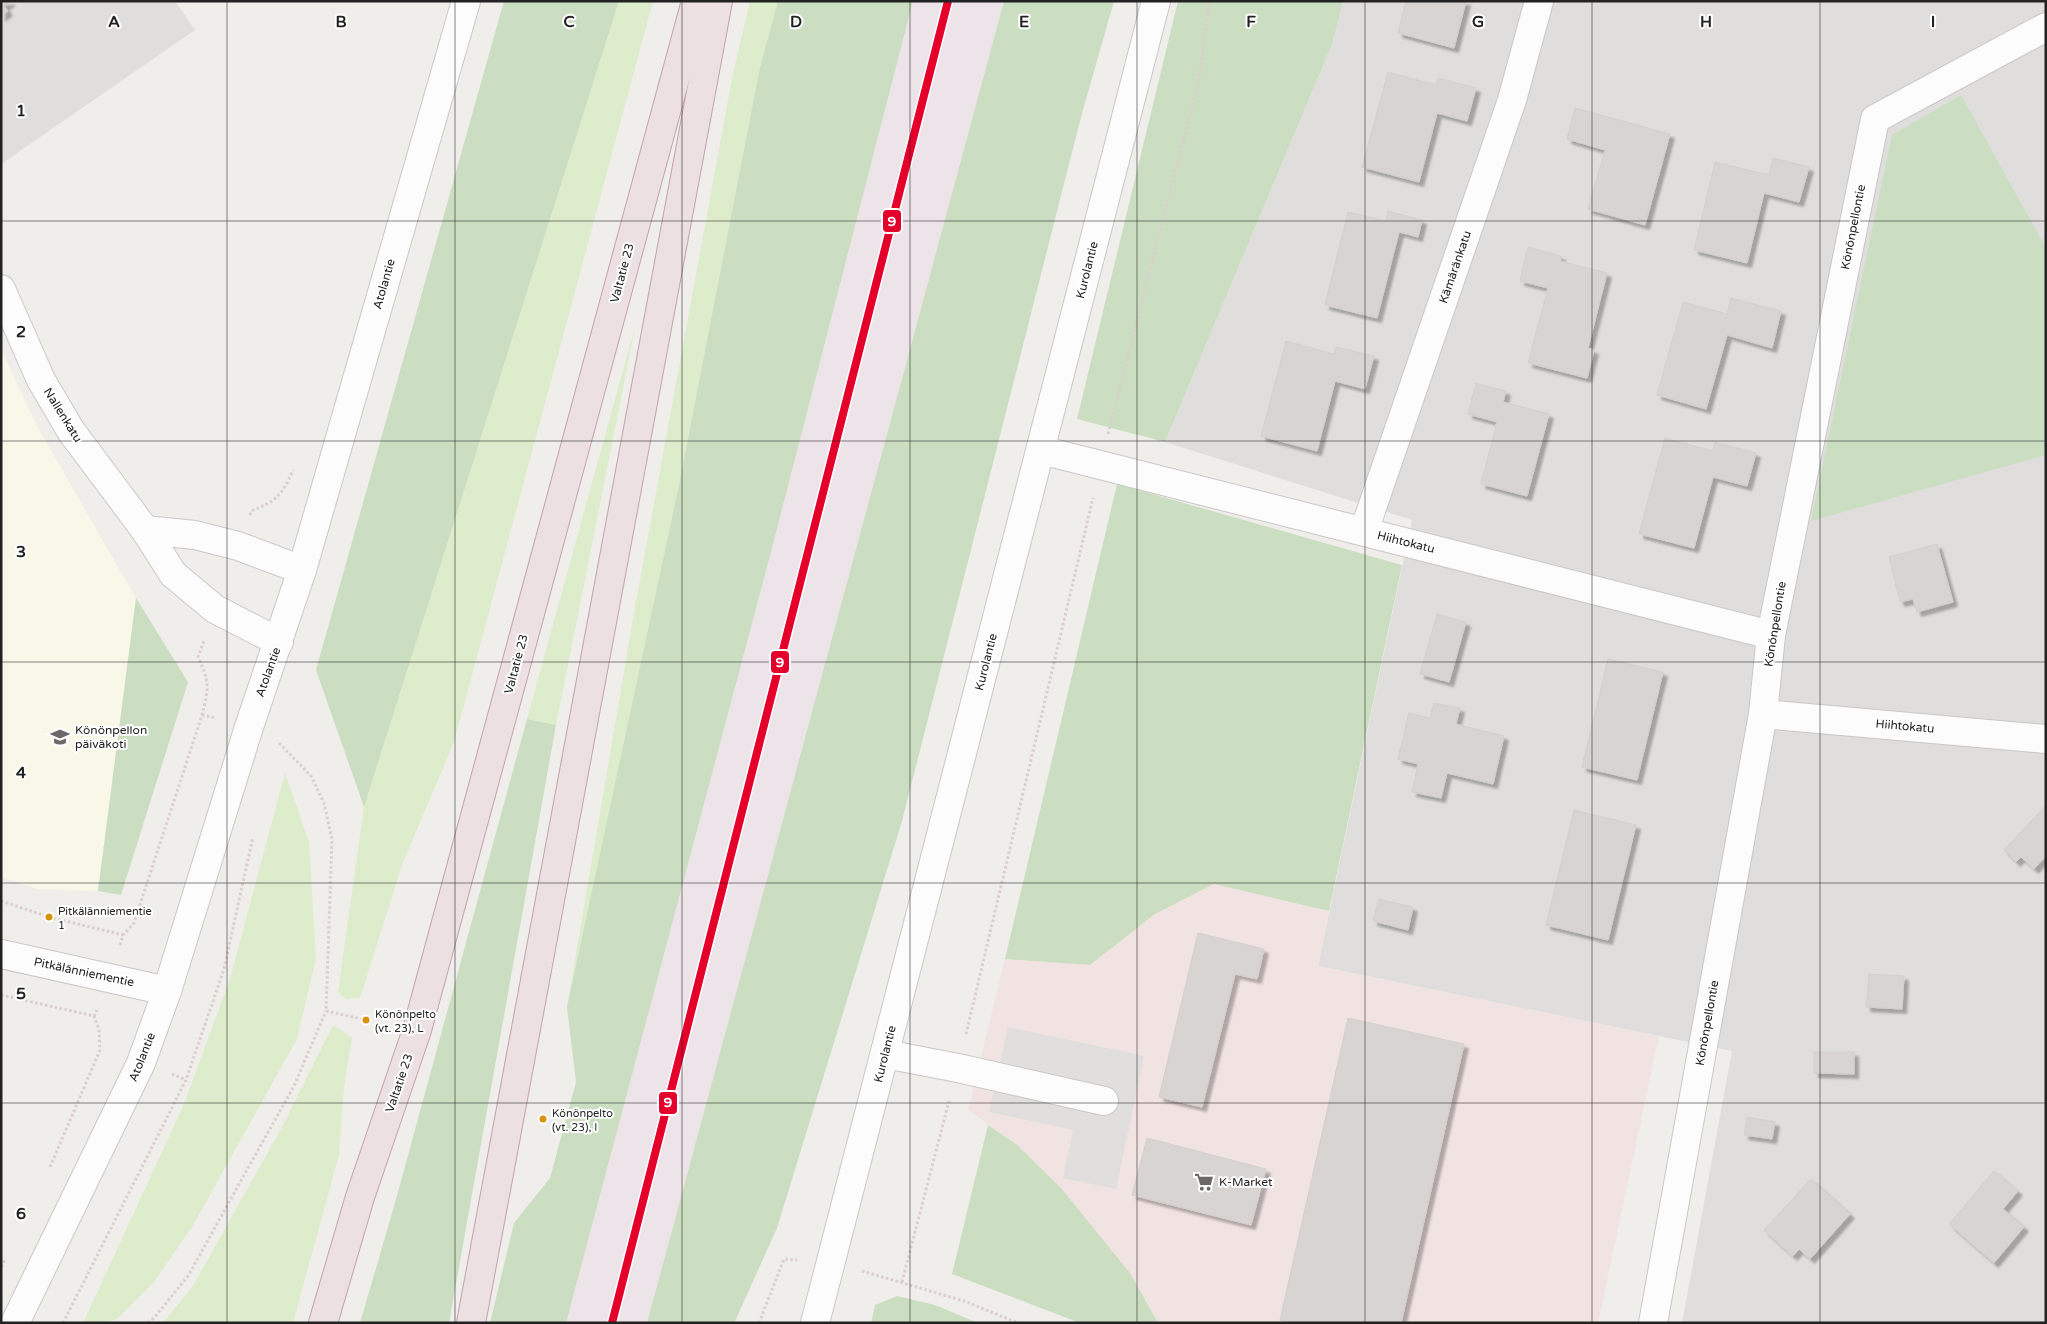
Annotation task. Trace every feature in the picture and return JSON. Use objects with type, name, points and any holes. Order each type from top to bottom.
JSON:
[{"type":"highway","name":"Valtatie 23","points":[[324,1323],[360,1197],[417,1030],[696,1]]},
{"type":"highway","points":[[471,1323],[718,1]]},
{"type":"street","name":"Atolantie","points":[[15,1323],[142,1063],[167,991],[249,727],[302,570],[466,1]]},
{"type":"street","name":"Kurolantie","points":[[815,1323],[1156,1]]},
{"type":"street","name":"Kämäränkatu","points":[[1364,531],[1512,100],[1539,1]]},
{"type":"street","name":"Könönpellontie","points":[[1653,1323],[1763,714],[1771,635],[1875,119],[2046,27]]},
{"type":"street","name":"Nallenkatu","points":[[4,302],[41,380],[70,430],[145,530],[173,574],[215,609],[278,642]]},
{"type":"street","name":"Hiihtokatu","points":[[1040,450],[1771,635]]},
{"type":"street","points":[[145,530],[194,535],[238,546],[302,570]]},
{"type":"street","name":"Hiihtokatu","points":[[1763,714],[2046,739]]},
{"type":"street","name":"Pitkälänniementie","points":[[1,954],[167,991]]},
{"type":"street","points":[[885,1054],[958,1068],[1104,1101]]},
{"type":"path","points":[[902,1282],[958,1068],[1100,465],[1199,79],[1209,1]]},
{"type":"path","points":[[46,1176],[100,1050],[99,1029],[94,1016],[110,977],[123,935],[134,923],[202,715],[209,688],[198,656]]},
{"type":"path","points":[[148,1323],[188,1276],[294,1086],[326,1011],[332,839],[324,803],[311,776],[275,738],[249,727],[202,715]]},
{"type":"path","points":[[1,901],[49,917],[123,935]]},
{"type":"path","points":[[1,995],[94,1016]]},
{"type":"path","points":[[326,1011],[366,1020]]},
{"type":"path","points":[[1,1267],[10,1251]]},
{"type":"path","points":[[759,1323],[784,1259],[831,1263],[902,1282],[964,1301],[1018,1323]]},
{"type":"shaded area","points":[[1,1],[175,1],[195,30],[1,164]]},
{"type":"shaded area","points":[[913,1],[1004,1],[647,1323],[566,1323],[771,552]]},
{"type":"shaded area","points":[[1343,1],[2046,1],[2046,1323],[1682,1323],[1732,1051],[1318,966],[1412,520],[1165,442],[1333,42]]},
{"type":"shaded area","name":"Könönpellon päiväkoti","points":[[1,349],[37,426],[136,598],[98,891],[38,889],[1,877]]},
{"type":"shaded area","points":[[1214,884],[1329,911],[1318,966],[1659,1036],[1598,1323],[1158,1323],[1130,1273],[1061,1188],[1016,1144],[968,1110],[1005,959],[1090,965],[1155,914]]},
{"type":"shaded area","points":[[1008,1027],[1144,1056],[1116,1189],[1063,1178],[1073,1130],[989,1112]]},
{"type":"green space","points":[[504,1],[619,1],[364,807],[316,670]]},
{"type":"green space","points":[[619,1],[653,1],[454,742],[402,865],[360,998],[346,999],[338,992],[364,807]]},
{"type":"green space","points":[[750,1],[778,1],[760,67],[679,485],[567,1007],[635,607],[733,73]]},
{"type":"green space","points":[[778,1],[913,1],[771,552],[566,1323],[490,1323],[514,1223],[550,1178],[576,1082],[567,1007],[679,485],[760,67]]},
{"type":"green space","points":[[1004,1],[1114,1],[1081,117],[902,821],[777,1228],[734,1323],[647,1323]]},
{"type":"green space","points":[[1178,1],[1343,1],[1333,42],[1165,442],[1077,419]]},
{"type":"green space","points":[[1961,95],[2046,248],[2046,455],[1811,521],[1892,135]]},
{"type":"green space","points":[[636,323],[556,725],[527,719]]},
{"type":"green space","points":[[1117,484],[1402,565],[1329,911],[1214,884],[1155,914],[1090,965],[1005,959]]},
{"type":"green space","points":[[136,598],[188,682],[121,895],[98,891]]},
{"type":"green space","points":[[527,719],[556,725],[449,1323],[360,1323],[395,1203]]},
{"type":"green space","points":[[285,773],[309,842],[316,958],[297,1039],[192,1227],[154,1282],[117,1319],[103,1323],[83,1323],[184,1104],[230,979]]},
{"type":"green space","points":[[333,1025],[352,1038],[344,1087],[339,1155],[293,1323],[163,1323],[193,1286],[283,1125]]},
{"type":"green space","points":[[988,1125],[1016,1144],[1061,1188],[1130,1273],[1158,1323],[1080,1323],[952,1274]]},
{"type":"green space","points":[[897,1296],[935,1305],[978,1323],[871,1323],[875,1305]]},
{"type":"building","points":[[1,1],[11,1],[4,6],[8,11],[1,17]]},
{"type":"building","points":[[1406,1],[1466,1],[1454,48],[1398,33]]},
{"type":"building","points":[[1388,72],[1436,85],[1438,78],[1476,88],[1467,121],[1437,113],[1419,182],[1362,167]]},
{"type":"building","points":[[1575,108],[1670,134],[1645,225],[1588,209],[1605,150],[1567,139]]},
{"type":"building","points":[[1773,158],[1809,167],[1799,202],[1764,193],[1747,263],[1694,250],[1715,162],[1769,175]]},
{"type":"building","points":[[1388,211],[1422,220],[1418,237],[1399,232],[1377,318],[1325,305],[1348,212],[1386,221]]},
{"type":"building","points":[[1528,247],[1561,256],[1560,261],[1607,273],[1588,348],[1594,350],[1587,378],[1528,363],[1548,288],[1520,281]]},
{"type":"building","points":[[1731,298],[1781,311],[1772,348],[1727,335],[1706,409],[1657,395],[1683,302],[1727,314]]},
{"type":"building","points":[[1286,341],[1334,354],[1336,347],[1374,356],[1365,389],[1335,381],[1317,451],[1261,436]]},
{"type":"building","points":[[1476,383],[1506,391],[1503,402],[1549,414],[1527,496],[1481,484],[1497,422],[1468,414]]},
{"type":"building","points":[[1665,438],[1713,451],[1715,442],[1756,453],[1747,486],[1713,477],[1694,548],[1639,534]]},
{"type":"building","points":[[1937,544],[1953,602],[1917,612],[1913,599],[1900,602],[1889,557]]},
{"type":"building","points":[[1437,614],[1466,622],[1449,682],[1420,674]]},
{"type":"building","points":[[1608,659],[1663,672],[1637,780],[1582,767]]},
{"type":"building","points":[[1434,703],[1460,708],[1456,724],[1504,736],[1493,784],[1447,773],[1441,798],[1412,792],[1418,764],[1398,759],[1409,713],[1430,718]]},
{"type":"building","points":[[2046,805],[2046,856],[2034,869],[2021,857],[2016,862],[2004,850]]},
{"type":"building","points":[[1574,810],[1636,825],[1608,940],[1546,925]]},
{"type":"building","points":[[1379,899],[1413,907],[1408,930],[1373,921]]},
{"type":"building","points":[[1198,933],[1264,949],[1257,979],[1235,974],[1202,1107],[1159,1097]]},
{"type":"building","points":[[1869,974],[1904,976],[1902,1009],[1866,1007]]},
{"type":"building","points":[[1348,1018],[1464,1044],[1401,1323],[1293,1323],[1280,1320]]},
{"type":"building","points":[[1814,1052],[1854,1052],[1854,1074],[1814,1073]]},
{"type":"building","points":[[1747,1117],[1775,1122],[1772,1139],[1744,1135]]},
{"type":"building","points":[[1147,1138],[1266,1169],[1251,1225],[1132,1195]]},
{"type":"building","points":[[1994,1171],[2018,1191],[2003,1209],[2024,1227],[1994,1263],[1949,1224]]},
{"type":"building","points":[[1811,1179],[1850,1214],[1810,1259],[1799,1249],[1793,1256],[1764,1230]]},
{"type":"transit line","name":"9","points":[[612,1323],[948,1]]},
{"type":"place","name":"Könönpellon päiväkoti","points":[[60,737]]},
{"type":"place","name":"Pitkälänniementie 1","points":[[49,917]]},
{"type":"place","name":"Könönpelto (vt. 23), L","points":[[366,1020]]},
{"type":"place","name":"Könönpelto (vt. 23), I","points":[[543,1119]]},
{"type":"place","name":"K-Market","points":[[1204,1182]]}]
